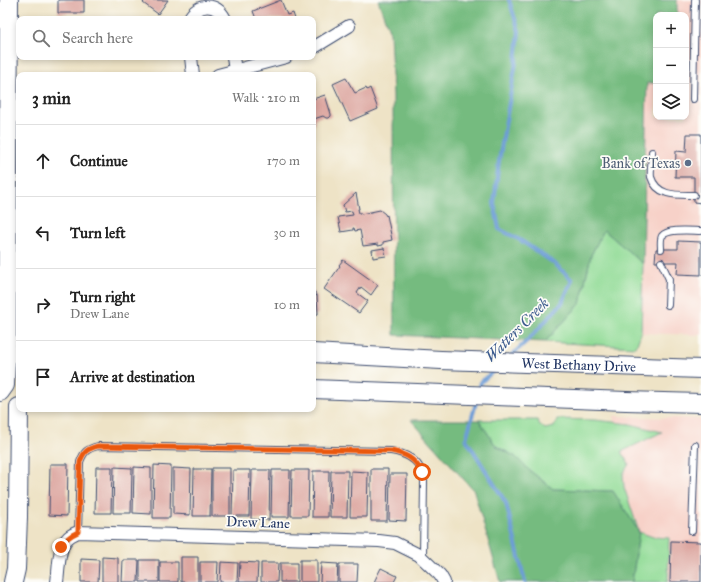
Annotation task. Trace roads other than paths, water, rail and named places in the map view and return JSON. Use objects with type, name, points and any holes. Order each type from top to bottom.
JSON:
[{"type":"main road","points":[[9,0],[14,81],[13,202],[4,264],[9,343],[6,387],[16,399]]},
{"type":"main road","name":"West Bethany Drive","points":[[316,353],[441,360],[701,369]]},
{"type":"main road","points":[[316,389],[701,403]]},
{"type":"main road","points":[[13,582],[16,569],[18,517],[19,412]]},
{"type":"street","points":[[190,16],[197,9],[210,7],[221,12],[223,16]]},
{"type":"street","points":[[316,46],[349,26]]},
{"type":"street","points":[[191,60],[193,72]]},
{"type":"street","points":[[233,60],[235,71]]},
{"type":"street","points":[[231,72],[275,60]]},
{"type":"street","points":[[57,582],[61,547],[66,539],[78,532]]},
{"type":"street","name":"Drew Lane","points":[[78,532],[379,541],[395,543],[423,558],[442,579]]},
{"type":"lane","points":[[692,99],[696,0]]},
{"type":"lane","points":[[693,72],[701,72]]},
{"type":"lane","points":[[652,152],[651,177],[655,185],[662,192],[672,195],[694,196]]},
{"type":"lane","points":[[661,249],[662,236],[668,232],[678,230],[701,231]]},
{"type":"lane","points":[[661,262],[669,279],[668,305]]},
{"type":"lane","points":[[78,532],[80,462],[83,454],[89,448],[98,446],[391,451],[402,453],[410,458],[418,464],[422,472],[424,481],[423,558]]},
{"type":"lane","points":[[692,531],[695,446]]},
{"type":"waterway","name":"Watters Creek","points":[[509,0],[519,31],[516,62],[499,161],[494,203],[499,229],[520,240],[554,263],[572,280],[562,303],[531,337],[511,356]]},
{"type":"waterway","name":"Watters Creek","points":[[479,390],[481,382],[498,367]]},
{"type":"waterway","name":"Watters Creek","points":[[477,399],[466,439],[506,503],[525,582]]},
{"type":"place","name":"Bank of Texas","points":[[688,163]]}]
